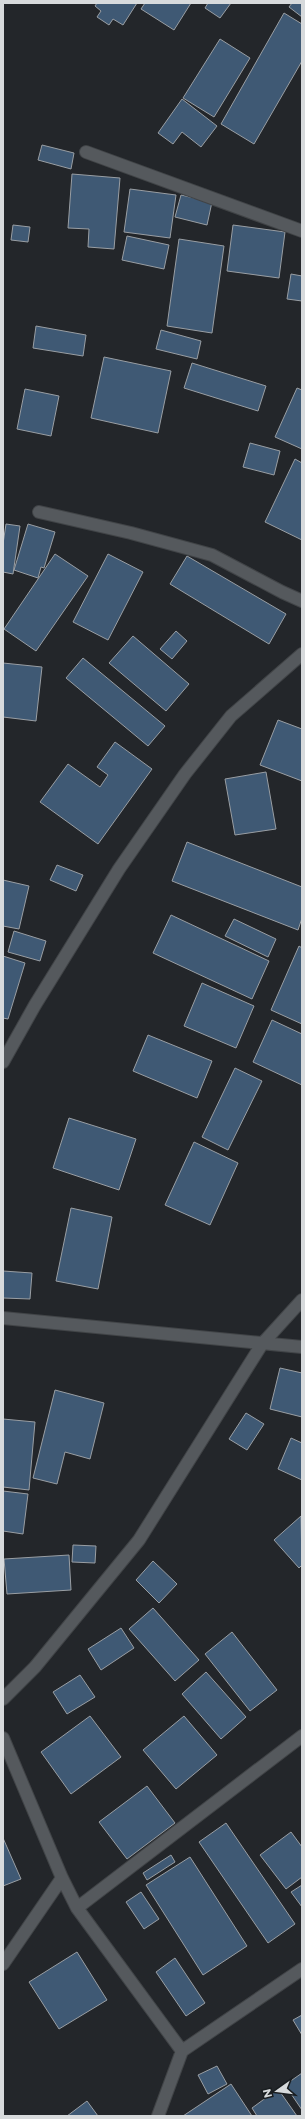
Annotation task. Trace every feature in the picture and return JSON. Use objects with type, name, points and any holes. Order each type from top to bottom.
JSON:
[{"type":"street","points":[[86,152],[302,231]]},
{"type":"street","points":[[39,512],[132,533],[212,555],[302,601]]},
{"type":"street","points":[[3,1062],[35,1005],[119,869],[185,774],[231,716],[302,654]]},
{"type":"street","points":[[3,1699],[35,1667],[139,1540],[262,1344],[302,1300]]},
{"type":"street","points":[[3,1318],[302,1347]]},
{"type":"street","points":[[77,1908],[302,1736]]},
{"type":"street","points":[[3,1738],[62,1878],[77,1908],[182,2051]]},
{"type":"street","points":[[3,1964],[62,1878]]},
{"type":"street","points":[[158,2116],[182,2051],[302,1969]]},
{"type":"building","points":[[97,3],[137,3],[123,25],[113,19],[109,25],[97,17],[101,11],[95,6]]},
{"type":"building","points":[[145,3],[191,3],[174,30],[141,9]]},
{"type":"building","points":[[208,3],[231,3],[220,18],[205,8]]},
{"type":"building","points":[[292,3],[302,3],[302,17],[289,7]]},
{"type":"building","points":[[284,13],[302,24],[302,61],[254,144],[221,124]]},
{"type":"building","points":[[220,39],[250,58],[214,117],[183,98]]},
{"type":"building","points":[[182,99],[217,126],[201,147],[182,132],[173,144],[158,133]]},
{"type":"building","points":[[42,145],[74,153],[71,169],[38,160]]},
{"type":"building","points":[[72,174],[120,178],[114,249],[88,247],[89,229],[68,228]]},
{"type":"building","points":[[130,189],[176,195],[170,238],[124,232]]},
{"type":"building","points":[[181,195],[212,202],[207,225],[175,217]]},
{"type":"building","points":[[13,225],[30,227],[28,242],[11,240]]},
{"type":"building","points":[[233,225],[285,232],[279,278],[227,271]]},
{"type":"building","points":[[127,236],[169,245],[164,269],[122,260]]},
{"type":"building","points":[[179,239],[224,246],[212,333],[167,326]]},
{"type":"building","points":[[291,274],[302,276],[302,301],[287,299]]},
{"type":"building","points":[[36,326],[86,335],[83,356],[33,348]]},
{"type":"building","points":[[161,330],[201,341],[197,359],[156,349]]},
{"type":"building","points":[[104,357],[171,371],[158,433],[91,418]]},
{"type":"building","points":[[192,363],[266,386],[258,411],[184,388]]},
{"type":"building","points":[[297,388],[302,390],[302,449],[275,437]]},
{"type":"building","points":[[25,389],[59,396],[51,436],[17,429]]},
{"type":"building","points":[[250,443],[280,451],[274,475],[243,467]]},
{"type":"building","points":[[295,459],[302,463],[302,540],[265,522]]},
{"type":"building","points":[[6,524],[20,526],[13,574],[3,572],[3,544]]},
{"type":"building","points":[[28,524],[55,532],[44,568],[41,567],[38,578],[14,570]]},
{"type":"building","points":[[55,554],[88,576],[36,651],[4,629]]},
{"type":"building","points":[[108,554],[143,572],[108,640],[73,622]]},
{"type":"building","points":[[187,556],[286,614],[269,644],[170,584]]},
{"type":"building","points":[[176,631],[187,641],[172,659],[160,649]]},
{"type":"building","points":[[133,636],[189,684],[166,711],[109,663]]},
{"type":"building","points":[[83,658],[165,726],[148,746],[66,678]]},
{"type":"building","points":[[3,663],[42,667],[36,721],[3,717]]},
{"type":"building","points":[[278,720],[302,729],[302,781],[260,765]]},
{"type":"building","points":[[115,742],[152,769],[98,844],[40,802],[68,764],[100,787],[108,775],[97,767]]},
{"type":"building","points":[[266,772],[276,829],[235,835],[225,779]]},
{"type":"building","points":[[187,842],[302,887],[302,918],[298,930],[172,881]]},
{"type":"building","points":[[57,865],[83,875],[76,891],[50,880]]},
{"type":"building","points":[[3,880],[29,886],[19,929],[3,926]]},
{"type":"building","points":[[171,915],[269,961],[252,999],[153,953]]},
{"type":"building","points":[[234,919],[276,939],[268,957],[225,936]]},
{"type":"building","points":[[14,931],[46,941],[40,961],[8,952]]},
{"type":"building","points":[[299,946],[302,948],[302,1024],[271,1010]]},
{"type":"building","points":[[3,956],[25,963],[8,1019],[3,1018]]},
{"type":"building","points":[[202,983],[254,1006],[236,1048],[184,1026]]},
{"type":"building","points":[[272,1020],[302,1034],[302,1085],[253,1062]]},
{"type":"building","points":[[148,1035],[212,1061],[197,1098],[133,1071]]},
{"type":"building","points":[[235,1068],[262,1081],[228,1150],[202,1137]]},
{"type":"building","points":[[69,1118],[136,1139],[119,1190],[53,1168]]},
{"type":"building","points":[[194,1142],[238,1163],[210,1225],[165,1205]]},
{"type":"building","points":[[71,1208],[112,1217],[98,1289],[56,1281]]},
{"type":"building","points":[[3,1271],[32,1273],[30,1299],[3,1298]]},
{"type":"building","points":[[280,1368],[302,1373],[302,1417],[270,1409]]},
{"type":"building","points":[[55,1390],[104,1403],[90,1459],[65,1452],[57,1484],[33,1478]]},
{"type":"building","points":[[246,1413],[264,1424],[247,1450],[229,1439]]},
{"type":"building","points":[[3,1419],[35,1422],[29,1490],[3,1487]]},
{"type":"building","points":[[291,1438],[302,1443],[302,1480],[278,1469]]},
{"type":"building","points":[[3,1491],[28,1494],[23,1534],[3,1531]]},
{"type":"building","points":[[301,1516],[302,1565],[299,1568],[274,1540]]},
{"type":"building","points":[[73,1545],[96,1546],[95,1563],[72,1562]]},
{"type":"building","points":[[69,1555],[71,1590],[7,1594],[4,1559]]},
{"type":"building","points":[[153,1561],[177,1584],[159,1603],[136,1580]]},
{"type":"building","points":[[153,1608],[199,1660],[175,1681],[129,1629]]},
{"type":"building","points":[[121,1628],[134,1648],[101,1670],[88,1649]]},
{"type":"building","points":[[232,1632],[277,1690],[250,1711],[205,1654]]},
{"type":"building","points":[[206,1672],[246,1717],[221,1739],[182,1694]]},
{"type":"building","points":[[80,1675],[95,1697],[67,1714],[53,1692]]},
{"type":"building","points":[[90,1716],[121,1757],[71,1794],[41,1752]]},
{"type":"building","points":[[184,1716],[217,1755],[176,1789],[143,1750]]},
{"type":"building","points":[[147,1786],[175,1823],[127,1859],[99,1822]]},
{"type":"building","points":[[226,1823],[295,1924],[268,1943],[199,1842]]},
{"type":"building","points":[[291,1832],[302,1847],[302,1877],[286,1889],[260,1855]]},
{"type":"building","points":[[3,1838],[21,1879],[3,1886]]},
{"type":"building","points":[[171,1855],[175,1862],[147,1880],[143,1873]]},
{"type":"building","points":[[190,1857],[247,1946],[203,1975],[146,1885]]},
{"type":"building","points":[[302,1885],[302,1907],[291,1892]]},
{"type":"building","points":[[141,1892],[159,1919],[144,1929],[126,1902]]},
{"type":"building","points":[[77,1952],[107,2000],[59,2029],[29,1982]]},
{"type":"building","points":[[175,1958],[205,2003],[186,2016],[156,1972]]},
{"type":"building","points":[[302,2015],[302,2035],[293,2020]]},
{"type":"building","points":[[217,2066],[227,2084],[208,2094],[198,2075]]},
{"type":"building","points":[[302,2073],[302,2110],[285,2085]]},
{"type":"building","points":[[231,2084],[252,2116],[183,2116]]},
{"type":"building","points":[[278,2089],[297,2116],[257,2116],[252,2108]]},
{"type":"building","points":[[87,2101],[98,2116],[67,2116]]}]
